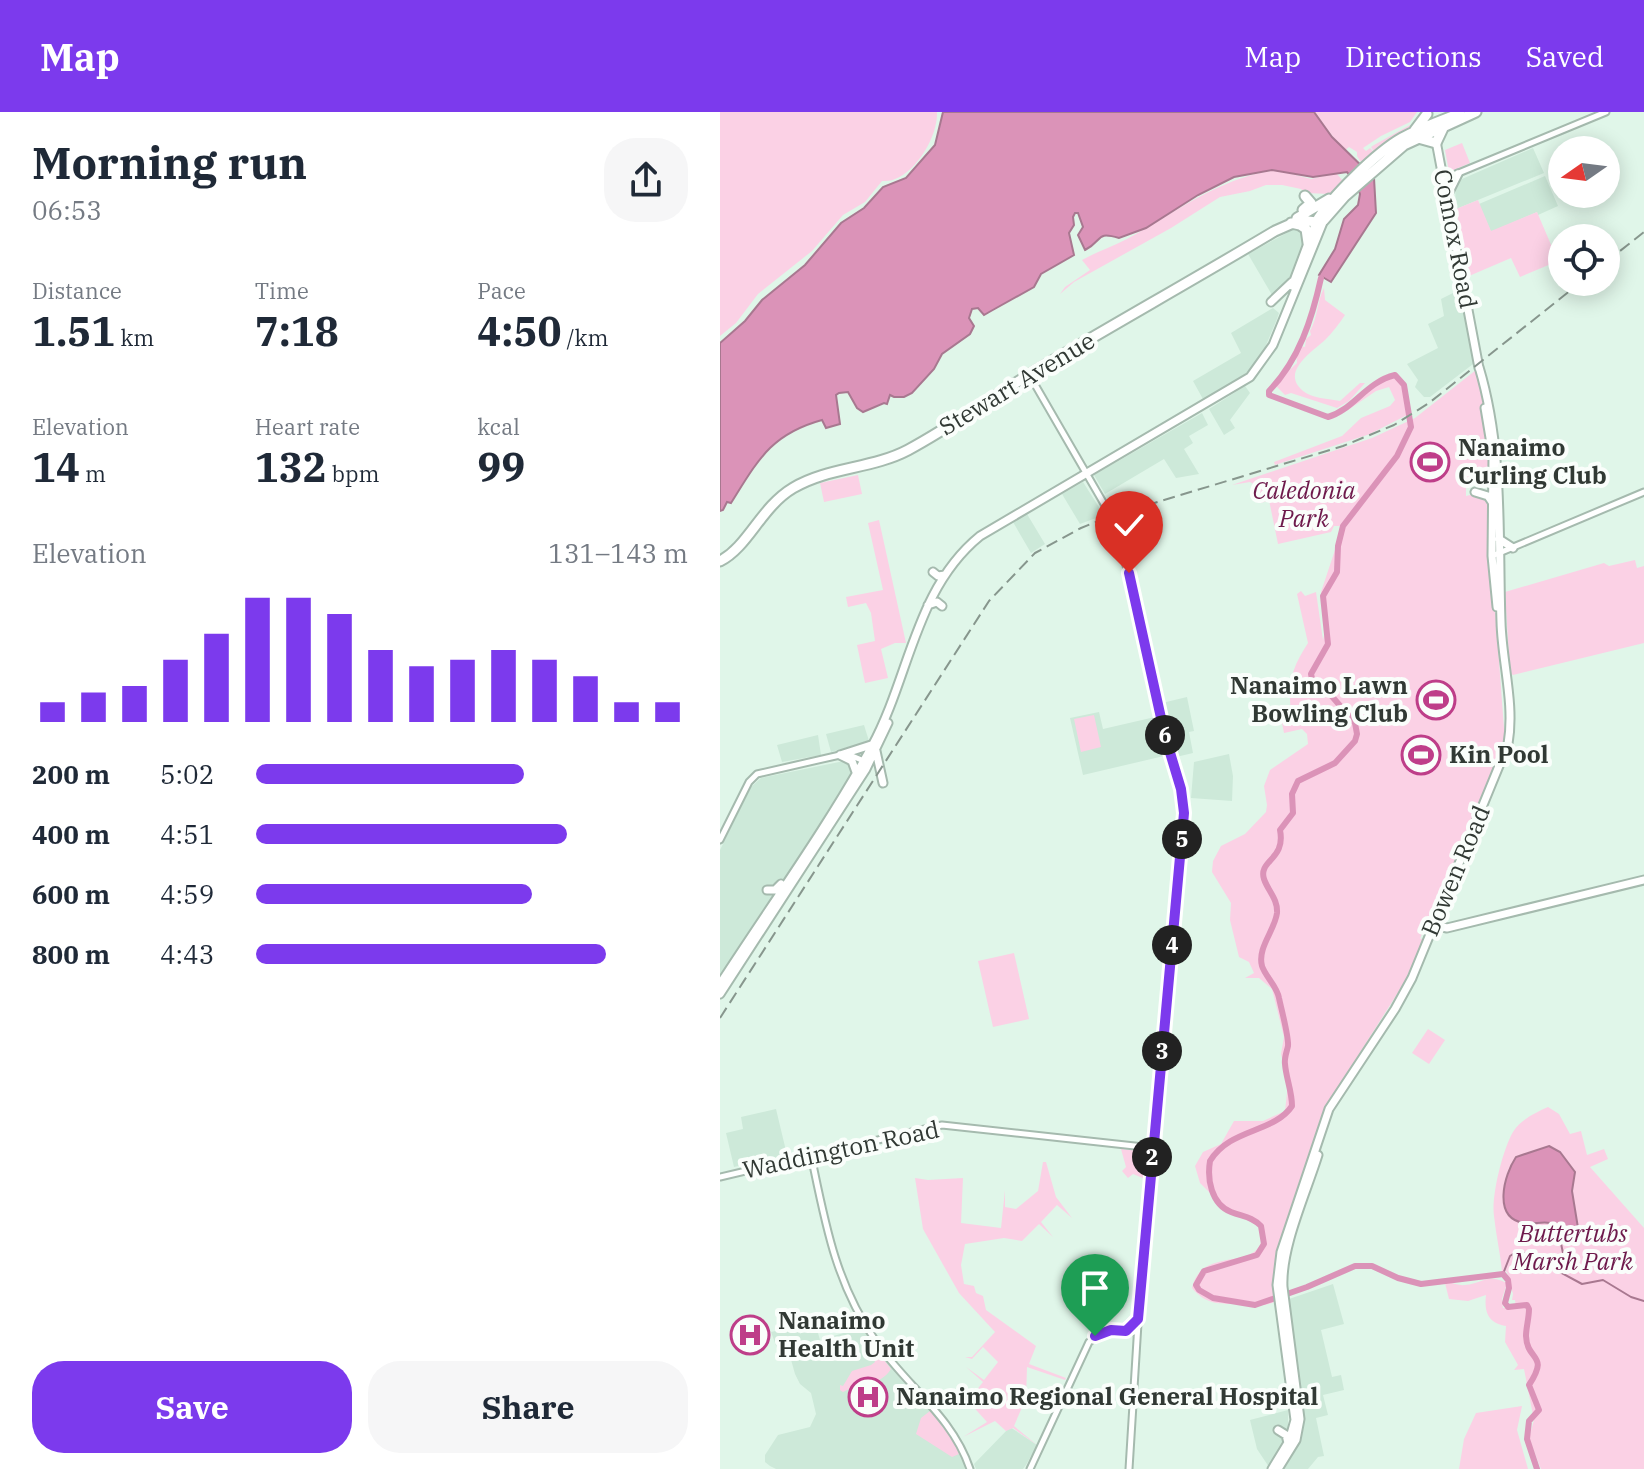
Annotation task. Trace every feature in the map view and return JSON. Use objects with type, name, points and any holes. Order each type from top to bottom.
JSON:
[{"type":"highway","points":[[1291,223],[1344,191],[1375,164],[1390,145],[1462,112]]},
{"type":"highway","points":[[1432,128],[1476,112]]},
{"type":"highway","points":[[1415,135],[1426,113]]},
{"type":"highway","points":[[1415,135],[1436,143],[1444,126]]},
{"type":"highway","points":[[1320,221],[1344,191]]},
{"type":"highway","points":[[1275,231],[1310,206],[1310,200],[1305,196]]},
{"type":"highway","name":"Stewart Avenue","points":[[720,561],[734,550],[772,503],[794,487],[813,478],[883,461],[907,450],[1275,231],[1304,219],[1320,221]]},
{"type":"highway","points":[[1291,223],[1306,229],[1308,243]]},
{"type":"main road","name":"Comox Road","points":[[1432,128],[1493,424],[1496,484]]},
{"type":"main road","points":[[1447,196],[1458,174]]},
{"type":"main road","points":[[1288,304],[1308,243],[1320,221]]},
{"type":"main road","points":[[720,984],[875,746],[917,629],[957,558],[980,536],[1250,377],[1273,345],[1320,221]]},
{"type":"main road","points":[[1282,320],[1278,307],[1269,303],[1295,277]]},
{"type":"main road","name":"Bowen Road","points":[[1272,1469],[1288,1444],[1295,1415],[1281,1293],[1287,1251],[1335,1100],[1412,978],[1508,744],[1510,720],[1501,621],[1493,585],[1493,504],[1496,484]]},
{"type":"main road","name":"Bowen Road","points":[[1495,555],[1499,539],[1496,484]]},
{"type":"main road","points":[[1475,492],[1488,496],[1493,504]]},
{"type":"main road","points":[[1499,539],[1513,548]]},
{"type":"main road","points":[[933,572],[938,576],[945,575]]},
{"type":"main road","points":[[928,605],[937,602],[942,606]]},
{"type":"main road","points":[[840,755],[875,746]]},
{"type":"main road","points":[[858,774],[874,774],[883,783],[875,746]]},
{"type":"main road","points":[[840,755],[852,761],[858,774]]},
{"type":"main road","points":[[720,994],[858,774]]},
{"type":"main road","points":[[767,890],[777,889],[793,871]]},
{"type":"main road","points":[[1433,925],[1447,928],[1644,880]]},
{"type":"main road","name":"Bowen Road","points":[[1278,1469],[1296,1440],[1300,1419],[1282,1303]]},
{"type":"main road","points":[[1278,1430],[1286,1435],[1288,1444]]},
{"type":"street","points":[[1444,179],[1606,112]]},
{"type":"street","name":"Comox Road","points":[[1426,113],[1432,128]]},
{"type":"street","points":[[1030,375],[1111,516],[1121,544],[1165,736],[1183,800],[1182,841],[1138,1319],[1129,1469]]},
{"type":"street","points":[[1495,555],[1644,492]]},
{"type":"street","points":[[720,840],[755,776],[840,755],[866,762]]},
{"type":"street","name":"Waddington Road","points":[[720,1177],[942,1125],[1153,1148]]},
{"type":"street","points":[[811,1155],[825,1229],[860,1315],[896,1367],[951,1428],[970,1469]]},
{"type":"street","points":[[1126,1331],[1138,1319]]},
{"type":"street","points":[[1030,1469],[1089,1342],[1106,1331],[1137,1332]]},
{"type":"shaded area","points":[[943,112],[1314,112],[1332,137],[1374,178],[1376,213],[1331,282],[1319,275],[1335,249],[1344,219],[1358,205],[1360,194],[1347,172],[1313,177],[1272,170],[1234,177],[1198,195],[1146,228],[1119,238],[1103,236],[1085,250],[1078,235],[1083,227],[1078,213],[1075,213],[1074,225],[1069,233],[1074,255],[1041,274],[1034,287],[984,315],[978,308],[972,309],[969,318],[974,326],[970,334],[942,354],[934,369],[912,393],[904,397],[890,395],[887,404],[863,412],[848,392],[839,393],[836,395],[840,424],[826,428],[822,420],[778,441],[758,462],[731,503],[727,502],[720,511],[720,343],[745,321],[762,300],[805,265],[841,223],[864,208],[883,187],[906,178],[935,145]]},
{"type":"shaded area","points":[[1533,148],[1544,173],[1456,209],[1455,187],[1462,179]]},
{"type":"shaded area","points":[[1545,176],[1548,208],[1554,208],[1491,232],[1479,204]]},
{"type":"shaded area","points":[[1298,227],[1303,230],[1304,241],[1292,276],[1272,295],[1248,254]]},
{"type":"shaded area","points":[[1463,288],[1477,361],[1430,397],[1424,397],[1415,387],[1418,380],[1407,364],[1438,348],[1428,324],[1444,316],[1441,299]]},
{"type":"shaded area","points":[[1273,308],[1279,313],[1261,357],[1241,378],[1204,401],[1193,381],[1241,353],[1231,333]]},
{"type":"shaded area","points":[[1245,386],[1250,393],[1230,420],[1235,428],[1224,435],[1209,409]]},
{"type":"shaded area","points":[[1202,413],[1208,425],[1189,436],[1193,443],[1184,449],[1199,474],[1176,478],[1164,459],[1105,494],[1094,475]]},
{"type":"shaded area","points":[[1083,482],[1104,515],[1080,524],[1062,494]]},
{"type":"shaded area","points":[[1027,514],[1045,544],[1031,553],[1013,522]]},
{"type":"shaded area","points":[[1187,697],[1194,731],[1189,732],[1193,753],[1176,757],[1162,703]]},
{"type":"shaded area","points":[[1099,712],[1103,729],[1155,717],[1164,756],[1083,775],[1070,718]]},
{"type":"shaded area","points":[[864,725],[869,741],[831,752],[826,734]]},
{"type":"shaded area","points":[[818,735],[821,755],[782,762],[777,745]]},
{"type":"shaded area","points":[[1229,754],[1233,776],[1232,801],[1191,798],[1194,762]]},
{"type":"shaded area","points":[[844,761],[851,764],[853,773],[720,977],[720,850],[751,787],[761,778]]},
{"type":"shaded area","points":[[776,1109],[787,1155],[734,1167],[726,1133],[743,1129],[741,1117]]},
{"type":"shaded area","points":[[1549,1146],[1560,1152],[1575,1172],[1572,1191],[1579,1234],[1578,1239],[1570,1243],[1550,1223],[1527,1223],[1514,1219],[1504,1205],[1505,1184],[1516,1157]]},
{"type":"shaded area","points":[[1333,1284],[1344,1324],[1321,1330],[1332,1377],[1341,1375],[1344,1390],[1323,1395],[1328,1415],[1316,1418],[1324,1456],[1318,1457],[1308,1469],[1282,1469],[1303,1432],[1304,1420],[1289,1299]]},
{"type":"shaded area","name":"Nanaimo Regional General Hospital","points":[[798,1326],[800,1334],[806,1328],[816,1326],[820,1340],[867,1326],[876,1341],[945,1420],[970,1469],[776,1469],[765,1462],[765,1455],[778,1435],[810,1427],[816,1414],[811,1393],[800,1384],[788,1349],[778,1351],[771,1332]]},
{"type":"shaded area","points":[[1288,1410],[1288,1434],[1269,1467],[1257,1449],[1250,1420]]},
{"type":"shaded area","points":[[1010,1427],[1037,1445],[1023,1469],[976,1469],[974,1464]]},
{"type":"green space","points":[[720,112],[937,112],[934,131],[919,160],[895,179],[882,181],[865,202],[843,215],[812,251],[758,294],[736,323],[720,336]]},
{"type":"green space","points":[[1314,112],[1417,112],[1410,122],[1363,148],[1366,151],[1370,148],[1375,153],[1371,147],[1410,125],[1411,128],[1390,141],[1363,165],[1357,152],[1349,147],[1344,151]]},
{"type":"green space","points":[[1462,143],[1470,163],[1449,172],[1445,150]]},
{"type":"green space","points":[[1277,170],[1311,179],[1336,173],[1344,182],[1330,194],[1266,185],[1220,197],[1074,282],[1060,294],[1065,287],[1090,270],[1082,260],[1127,239],[1218,188]]},
{"type":"green space","points":[[1478,200],[1491,231],[1537,212],[1548,238],[1548,265],[1520,277],[1511,258],[1469,276],[1456,209]]},
{"type":"green space","points":[[1324,288],[1325,300],[1345,315],[1328,337],[1300,363],[1295,377],[1306,393],[1340,401],[1360,383],[1365,383],[1349,401],[1337,408],[1291,393],[1285,395],[1277,387],[1277,382],[1297,363],[1296,349],[1305,347],[1306,339],[1311,335]]},
{"type":"green space","name":"Caledonia Park","points":[[1476,370],[1493,447],[1491,479],[1466,485],[1466,496],[1491,490],[1489,526],[1505,742],[1430,926],[1424,928],[1420,939],[1425,938],[1404,983],[1328,1103],[1292,1216],[1279,1300],[1260,1305],[1214,1302],[1203,1298],[1192,1288],[1198,1274],[1208,1266],[1255,1252],[1261,1243],[1262,1228],[1225,1208],[1200,1183],[1195,1166],[1203,1152],[1221,1144],[1234,1121],[1263,1121],[1285,1111],[1288,1084],[1281,1054],[1284,1037],[1272,989],[1259,978],[1245,978],[1254,973],[1249,962],[1239,957],[1230,920],[1231,903],[1212,872],[1213,861],[1221,846],[1245,834],[1266,812],[1264,786],[1270,770],[1308,744],[1307,734],[1302,729],[1284,733],[1282,723],[1292,718],[1291,679],[1308,643],[1297,594],[1301,591],[1305,596],[1316,592],[1323,640],[1326,627],[1321,592],[1340,526],[1334,526],[1331,532],[1278,544],[1269,500],[1261,503],[1255,485],[1250,482],[1232,485],[1372,438],[1415,418]]},
{"type":"green space","points":[[1393,377],[1402,389],[1407,415],[1370,434],[1275,465],[1274,462],[1342,436],[1361,418],[1390,406],[1395,400],[1389,387],[1376,391],[1348,410],[1368,389]]},
{"type":"green space","points":[[858,475],[862,494],[824,502],[820,483]]},
{"type":"green space","points":[[879,520],[906,643],[895,643],[881,649],[888,678],[865,683],[857,645],[875,641],[871,613],[866,603],[848,607],[846,597],[883,590],[868,523]]},
{"type":"green space","points":[[1635,560],[1637,568],[1644,566],[1644,643],[1513,675],[1510,673],[1505,592],[1604,563],[1609,566]]},
{"type":"green space","points":[[1094,715],[1101,747],[1081,752],[1074,719]]},
{"type":"green space","points":[[1014,953],[1029,1019],[993,1027],[978,961]]},
{"type":"green space","points":[[1428,1029],[1445,1040],[1429,1064],[1412,1053]]},
{"type":"green space","name":"Buttertubs Marsh Park","points":[[1548,1107],[1559,1114],[1570,1134],[1581,1131],[1587,1155],[1604,1149],[1608,1159],[1590,1167],[1644,1228],[1644,1469],[1541,1469],[1529,1438],[1534,1420],[1524,1369],[1514,1370],[1518,1365],[1505,1342],[1506,1326],[1488,1316],[1486,1295],[1468,1301],[1449,1299],[1445,1283],[1465,1285],[1494,1279],[1507,1283],[1502,1299],[1503,1308],[1516,1308],[1507,1272],[1502,1271],[1494,1216],[1496,1185],[1505,1149],[1513,1132],[1524,1120]]},
{"type":"green space","points":[[1121,1149],[1146,1154],[1145,1179],[1133,1174],[1128,1178],[1122,1171],[1126,1167]]},
{"type":"green space","points":[[1043,1162],[1046,1162],[1056,1197],[1072,1218],[1057,1205],[1041,1222],[1053,1237],[1039,1224],[1022,1241],[1004,1238],[965,1244],[961,1265],[964,1284],[974,1286],[976,1293],[983,1296],[986,1310],[1036,1346],[1029,1364],[1066,1378],[1027,1367],[1026,1398],[1014,1426],[1037,1445],[1013,1428],[1006,1431],[995,1421],[963,1437],[987,1422],[968,1401],[983,1382],[966,1367],[984,1380],[998,1362],[983,1347],[972,1359],[965,1357],[972,1357],[995,1332],[959,1293],[923,1229],[915,1178],[963,1178],[961,1223],[1001,1228],[1005,1190],[1005,1207],[1016,1209],[1038,1191]]},
{"type":"green space","points":[[865,1336],[891,1369],[877,1381],[843,1392],[840,1385],[843,1386],[852,1371],[875,1362]]},
{"type":"green space","points":[[1522,1406],[1517,1430],[1528,1469],[1459,1469],[1464,1439],[1476,1413]]},
{"type":"green space","points":[[930,1411],[952,1438],[959,1454],[952,1457],[916,1434],[921,1418]]},
{"type":"waterway","points":[[1321,278],[1303,338],[1269,395],[1328,417],[1376,384],[1395,375],[1404,385],[1411,427],[1397,456],[1343,526],[1337,572],[1323,596],[1328,644],[1311,674],[1313,683],[1329,693],[1355,723],[1355,741],[1335,763],[1298,781],[1292,794],[1293,813],[1280,830],[1279,848],[1263,873],[1277,913],[1261,959],[1278,994],[1285,1022],[1288,1042],[1285,1064],[1292,1106],[1274,1121],[1229,1142],[1210,1161],[1210,1183],[1215,1197],[1224,1208],[1261,1226],[1264,1244],[1257,1255],[1204,1271],[1196,1285],[1213,1298],[1255,1305],[1355,1266],[1372,1266],[1421,1284],[1503,1274],[1509,1288],[1505,1303],[1508,1307],[1527,1305],[1529,1309],[1527,1344],[1538,1362],[1529,1385],[1539,1410],[1529,1421],[1527,1439],[1537,1469]]},
{"type":"waterway","points":[[1559,1234],[1563,1253],[1562,1270]]},
{"type":"waterway","points":[[1503,1274],[1510,1256],[1519,1250],[1582,1284],[1603,1280],[1644,1301]]},
{"type":"railway","points":[[1620,251],[1644,232]]},
{"type":"railway","points":[[720,1018],[989,601],[1035,553],[1111,516],[1343,446],[1394,425],[1429,403],[1563,296]]},
{"type":"place","name":"Nanaimo Curling Club","points":[[1430,462]]},
{"type":"place","name":"Nanaimo Lawn Bowling Club","points":[[1436,700]]},
{"type":"place","name":"Kin Pool","points":[[1421,755]]},
{"type":"place","name":"Nanaimo Health Unit","points":[[750,1335]]},
{"type":"place","name":"Nanaimo Regional General Hospital","points":[[868,1397]]},
{"type":"route","points":[[1095,1336],[1111,1330],[1126,1331],[1138,1319],[1184,813],[1181,789],[1165,736],[1129,573]]}]
